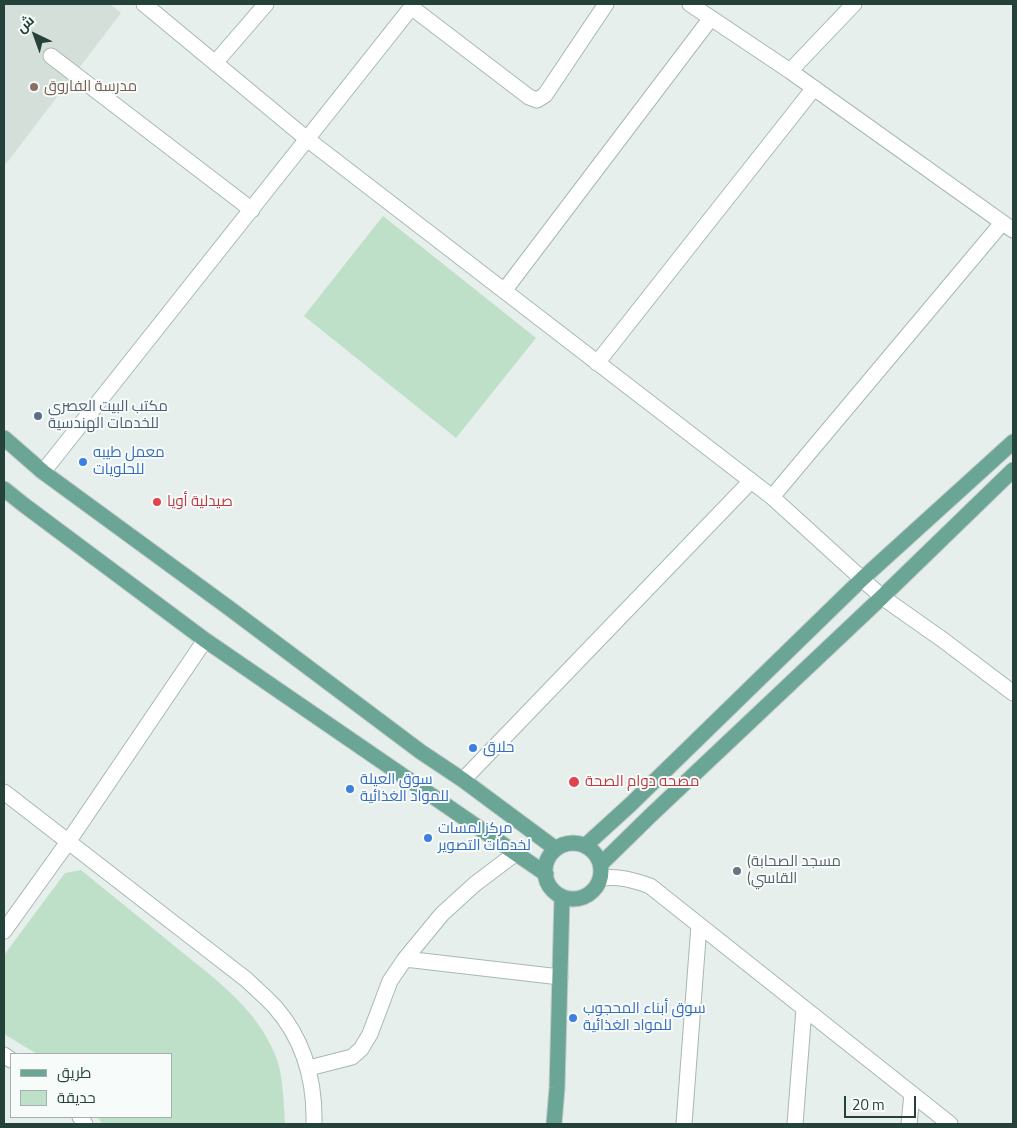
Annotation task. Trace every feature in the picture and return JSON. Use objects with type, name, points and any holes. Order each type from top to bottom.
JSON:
[{"type":"main road","points":[[4,438],[43,472],[421,752],[463,780],[556,849]]},
{"type":"main road","points":[[586,846],[862,580],[1013,442]]},
{"type":"main road","points":[[601,871],[598,856],[586,846],[576,843],[565,844],[556,849],[546,864],[547,881],[551,888],[562,897],[584,898],[593,891],[601,871],[650,816],[882,597],[1013,470]]},
{"type":"main road","points":[[4,489],[204,640],[546,874]]},
{"type":"main road","points":[[554,1124],[557,1088],[562,897]]},
{"type":"street","points":[[144,4],[307,139],[772,497],[882,597],[1013,693]]},
{"type":"street","points":[[215,62],[266,4]]},
{"type":"street","points":[[43,472],[413,6],[529,97],[537,100],[545,95],[606,4]]},
{"type":"street","points":[[690,4],[790,70],[1008,226],[772,497]]},
{"type":"street","points":[[790,70],[854,4]]},
{"type":"street","points":[[504,291],[711,18]]},
{"type":"street","points":[[51,56],[252,210]]},
{"type":"street","points":[[597,362],[814,88]]},
{"type":"street","points":[[463,780],[751,481]]},
{"type":"street","points":[[4,931],[68,842],[204,640]]},
{"type":"street","points":[[4,792],[247,980],[275,1007],[297,1038],[309,1068],[314,1124]]},
{"type":"street","points":[[309,1068],[352,1057],[361,1049],[370,1034],[390,981],[405,959],[442,914],[475,884],[516,853]]},
{"type":"street","points":[[601,871],[650,886],[950,1124]]},
{"type":"street","points":[[684,1124],[699,925]]},
{"type":"street","points":[[405,959],[560,976]]},
{"type":"street","points":[[795,1124],[804,1009]]},
{"type":"street","points":[[909,1124],[912,1094]]},
{"type":"shaded area","name":"مدرسة الفاروق","points":[[4,4],[110,4],[121,13],[6,164],[4,162]]},
{"type":"green space","points":[[383,216],[536,338],[456,438],[304,316]]},
{"type":"green space","points":[[81,870],[217,981],[245,1008],[268,1039],[276,1057],[283,1090],[285,1124],[102,1124],[99,1118],[172,1118],[172,1053],[35,1053],[4,1034],[4,955],[65,873]]},
{"type":"place","name":"مدرسة الفاروق","points":[[34,87]]},
{"type":"place","name":"مكتب البيت العصرى للخدمات الهندسية","points":[[38,416]]},
{"type":"place","name":"معمل طيبه للحلويات","points":[[83,462]]},
{"type":"place","name":"صيدلية أويا","points":[[157,502]]},
{"type":"place","name":"حلاق","points":[[473,748]]},
{"type":"place","name":"مصحه دوام الصحة","points":[[574,782]]},
{"type":"place","name":"سوق العيلة للمواد الغذائية","points":[[350,789]]},
{"type":"place","name":"مركز لمسات لخدمات التصوير","points":[[428,838]]},
{"type":"place","name":"(مسجد الصحابة (القاسي","points":[[737,871]]},
{"type":"place","name":"سوق أبناء المحجوب للمواد الغذائية","points":[[573,1018]]}]
